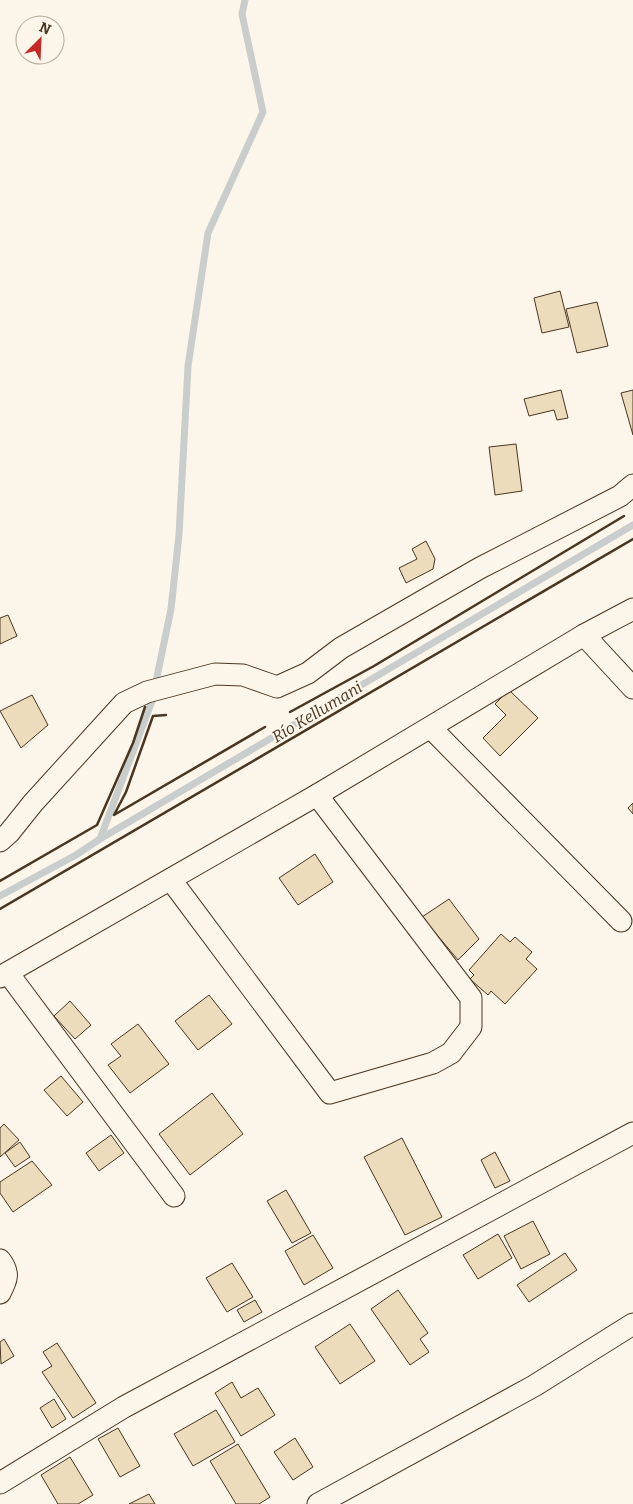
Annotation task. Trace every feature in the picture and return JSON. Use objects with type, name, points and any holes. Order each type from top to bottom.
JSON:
[{"type":"street","points":[[0,841],[10,833],[33,803],[124,703],[147,692],[215,674],[243,675],[277,687],[308,673],[341,648],[388,619],[480,568],[620,496],[633,485]]},
{"type":"street","points":[[174,1196],[4,975],[317,795],[584,635],[633,609]]},
{"type":"street","points":[[584,635],[633,688]]},
{"type":"street","points":[[431,728],[621,921]]},
{"type":"street","points":[[171,880],[330,1093],[433,1063],[451,1053],[471,1027],[471,998],[317,795]]},
{"type":"street","points":[[0,1483],[124,1407],[633,1133]]},
{"type":"street","points":[[0,1260],[5,1266],[7,1281],[0,1293]]},
{"type":"street","points":[[318,1504],[534,1386],[633,1324]]},
{"type":"building","points":[[560,291],[569,327],[542,333],[534,298]]},
{"type":"building","points":[[597,302],[608,346],[577,353],[566,309]]},
{"type":"building","points":[[561,390],[568,418],[557,420],[554,410],[529,416],[524,399]]},
{"type":"building","points":[[633,390],[633,435],[621,393]]},
{"type":"building","points":[[516,444],[522,491],[495,495],[489,447]]},
{"type":"building","points":[[426,541],[435,559],[433,569],[406,583],[399,568],[417,559],[412,549]]},
{"type":"building","points":[[8,615],[17,636],[0,644],[0,618]]},
{"type":"building","points":[[509,690],[538,718],[500,756],[483,738],[506,715],[495,704]]},
{"type":"building","points":[[32,695],[48,725],[21,748],[0,711]]},
{"type":"building","points":[[633,803],[633,814],[628,808]]},
{"type":"building","points":[[315,854],[333,882],[298,905],[279,878]]},
{"type":"building","points":[[449,899],[479,939],[458,960],[422,917]]},
{"type":"building","points":[[501,934],[510,942],[515,937],[532,952],[526,959],[537,969],[505,1004],[491,991],[488,995],[470,979],[474,975],[469,970]]},
{"type":"building","points":[[209,995],[232,1024],[198,1050],[175,1021]]},
{"type":"building","points":[[70,1001],[91,1025],[75,1039],[54,1016]]},
{"type":"building","points":[[138,1024],[169,1064],[130,1093],[108,1065],[121,1056],[111,1044]]},
{"type":"building","points":[[61,1076],[83,1102],[67,1116],[44,1090]]},
{"type":"building","points":[[212,1093],[243,1134],[190,1175],[159,1134]]},
{"type":"building","points":[[4,1124],[19,1140],[0,1157],[0,1128]]},
{"type":"building","points":[[111,1135],[124,1153],[99,1171],[86,1153]]},
{"type":"building","points":[[402,1138],[442,1217],[405,1235],[364,1157]]},
{"type":"building","points":[[20,1142],[30,1157],[15,1167],[5,1153]]},
{"type":"building","points":[[495,1152],[510,1181],[495,1188],[481,1160]]},
{"type":"building","points":[[32,1161],[52,1185],[13,1212],[0,1193],[0,1182]]},
{"type":"building","points":[[286,1190],[311,1233],[292,1243],[267,1201]]},
{"type":"building","points":[[533,1221],[550,1254],[521,1269],[504,1236]]},
{"type":"building","points":[[498,1234],[512,1258],[478,1279],[463,1255]]},
{"type":"building","points":[[313,1235],[333,1268],[304,1285],[285,1251]]},
{"type":"building","points":[[565,1253],[577,1270],[529,1302],[517,1285]]},
{"type":"building","points":[[232,1263],[253,1297],[227,1312],[206,1278]]},
{"type":"building","points":[[398,1290],[428,1333],[420,1339],[429,1352],[410,1365],[371,1309]]},
{"type":"building","points":[[255,1300],[262,1312],[244,1322],[237,1310]]},
{"type":"building","points":[[350,1324],[375,1361],[340,1384],[315,1347]]},
{"type":"building","points":[[4,1339],[14,1356],[1,1364],[0,1342]]},
{"type":"building","points":[[57,1343],[96,1403],[73,1418],[42,1372],[52,1366],[43,1352]]},
{"type":"building","points":[[232,1382],[241,1398],[258,1388],[275,1415],[241,1436],[215,1393]]},
{"type":"building","points":[[54,1399],[66,1419],[52,1428],[40,1408]]},
{"type":"building","points":[[216,1410],[235,1442],[193,1466],[174,1434]]},
{"type":"building","points":[[118,1428],[140,1466],[120,1477],[98,1439]]},
{"type":"building","points":[[295,1438],[313,1467],[293,1480],[274,1452]]},
{"type":"building","points":[[238,1444],[270,1497],[259,1504],[236,1504],[210,1461]]},
{"type":"building","points":[[70,1457],[93,1495],[78,1504],[58,1504],[41,1475]]},
{"type":"building","points":[[149,1494],[155,1504],[129,1504]]},
{"type":"waterway","points":[[100,839],[152,701],[171,609],[179,535],[188,366],[208,233],[263,112],[242,14],[245,0]]},
{"type":"waterway","name":"Río Kellumani","points":[[0,896],[76,855],[100,839],[633,525]]},
{"type":"wall","points":[[290,712],[374,666],[624,516]]},
{"type":"wall","points":[[0,909],[633,539]]},
{"type":"wall","points":[[0,881],[97,825],[133,743],[145,707]]},
{"type":"wall","points":[[166,715],[153,716],[126,792],[114,815],[265,727]]}]
